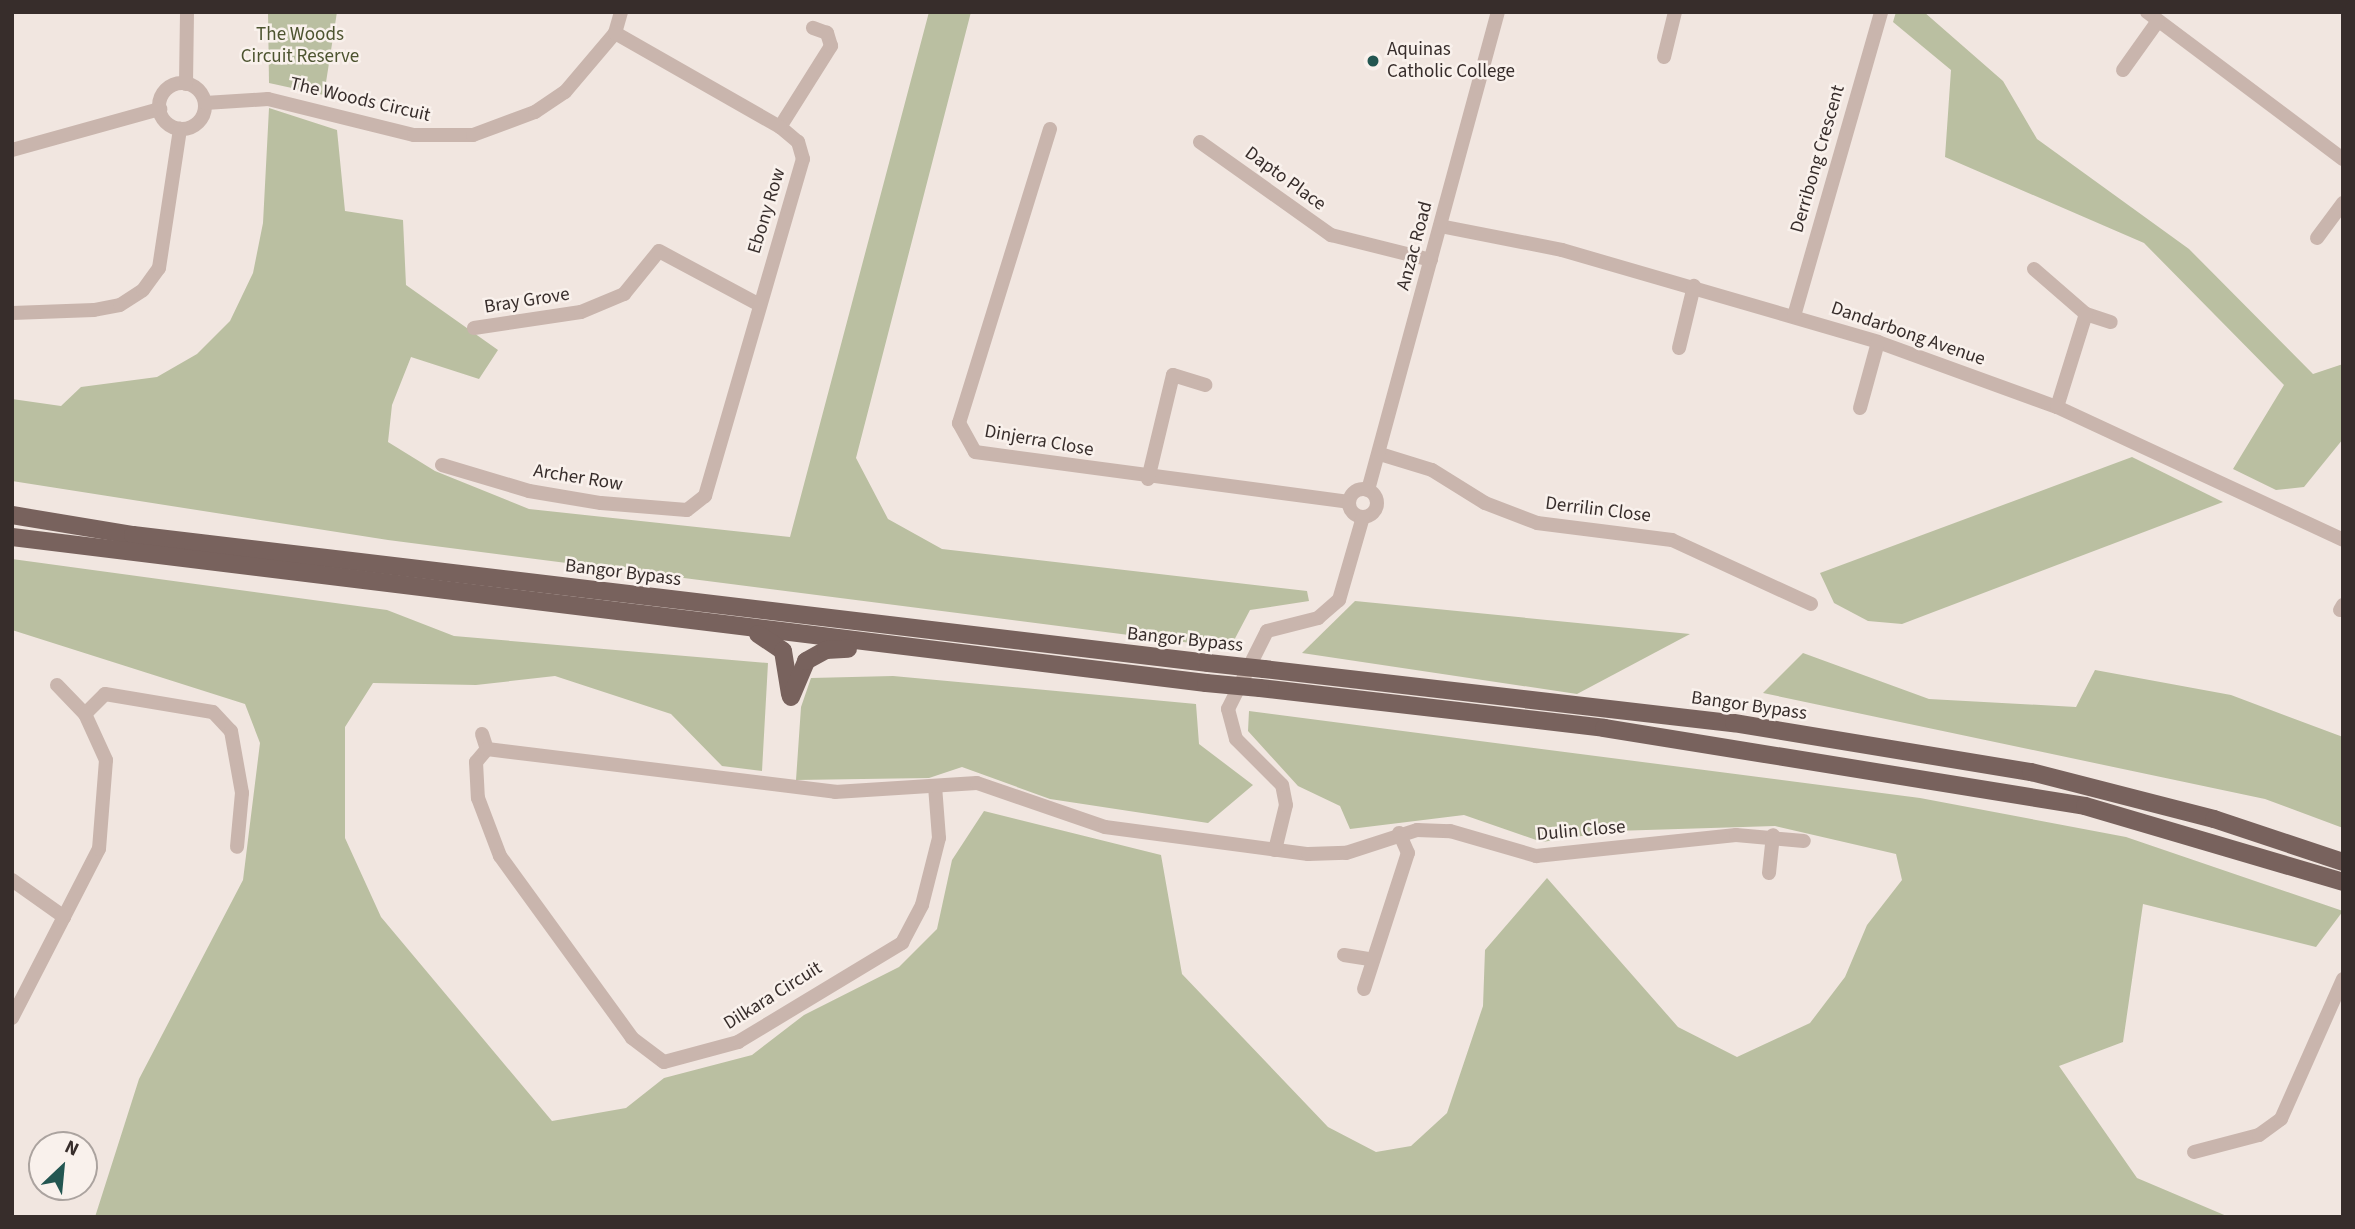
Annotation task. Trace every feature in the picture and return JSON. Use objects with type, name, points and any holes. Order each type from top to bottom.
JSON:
[{"type":"main road","name":"Bangor Bypass","points":[[12,515],[133,535],[1734,723],[2031,772],[2214,819],[2343,862]]},
{"type":"main road","name":"Bangor Bypass","points":[[12,537],[751,631],[908,646],[1604,729],[2085,806],[2343,882]]},
{"type":"main road","points":[[751,631],[783,651],[791,697],[806,661],[826,650],[908,646]]},
{"type":"street","points":[[180,129],[197,124],[205,103],[186,84],[187,12]]},
{"type":"street","name":"The Woods Circuit","points":[[205,103],[268,99],[414,135],[473,135],[535,112],[565,92],[615,33],[621,12]]},
{"type":"street","name":"Anzac Road","points":[[1363,517],[1377,504],[1368,490],[1380,454],[1498,12]]},
{"type":"street","points":[[1664,57],[1675,12]]},
{"type":"street","name":"Derribong Crescent","points":[[1794,317],[1881,12]]},
{"type":"street","points":[[2123,71],[2153,17],[2343,159]]},
{"type":"street","points":[[780,127],[831,46],[827,33],[813,28]]},
{"type":"street","name":"Ebony Row","points":[[615,33],[780,127],[798,142],[803,159],[758,304],[705,496]]},
{"type":"street","points":[[160,109],[169,88],[186,84]]},
{"type":"street","points":[[160,109],[180,129]]},
{"type":"street","points":[[12,150],[160,109]]},
{"type":"street","points":[[12,313],[94,310],[120,304],[144,290],[159,268],[180,129]]},
{"type":"street","name":"Dinjerra Close","points":[[1049,129],[959,423],[975,452],[1148,479],[1349,502]]},
{"type":"street","name":"Dapto Place","points":[[1200,142],[1331,235],[1431,260]]},
{"type":"street","points":[[2317,238],[2343,203]]},
{"type":"street","name":"Dandarbong Avenue","points":[[1440,226],[1562,250],[1694,286],[1878,342],[2056,407],[2343,540]]},
{"type":"street","name":"Bray Grove","points":[[474,328],[580,313],[624,294],[659,251],[758,304]]},
{"type":"street","points":[[2034,269],[2086,314],[2111,322]]},
{"type":"street","points":[[1679,348],[1694,286]]},
{"type":"street","points":[[2056,407],[2086,314]]},
{"type":"street","points":[[1860,408],[1878,342]]},
{"type":"street","points":[[1148,479],[1173,375],[1205,385]]},
{"type":"street","name":"Derrilin Close","points":[[1380,454],[1432,470],[1485,503],[1536,523],[1672,540],[1811,604]]},
{"type":"street","name":"Archer Row","points":[[442,464],[529,491],[601,503],[687,510],[705,496]]},
{"type":"street","points":[[481,734],[487,749],[835,792],[977,783],[1091,824],[1275,850],[1286,805],[1282,785],[1236,739],[1228,709],[1267,631],[1318,618],[1339,600],[1363,517],[1349,502],[1355,492],[1368,490]]},
{"type":"street","points":[[12,1018],[93,864],[105,813],[106,760],[85,714],[57,685]]},
{"type":"street","points":[[85,714],[106,694],[212,712],[231,731],[238,768],[237,848]]},
{"type":"street","name":"Dilkara Circuit","points":[[487,749],[475,775],[500,856],[632,1038],[664,1062],[738,1042],[902,943],[922,905],[939,838],[935,786]]},
{"type":"street","name":"Dulin Close","points":[[1275,850],[1346,853],[1399,833],[1450,831],[1536,856],[1773,835],[1804,841]]},
{"type":"street","points":[[1364,989],[1370,959],[1382,944],[1408,853],[1399,833]]},
{"type":"street","points":[[1769,873],[1773,835]]},
{"type":"street","points":[[12,880],[64,918]]},
{"type":"street","points":[[1344,955],[1370,959]]},
{"type":"street","points":[[2194,1152],[2259,1135],[2281,1119],[2343,979]]},
{"type":"green space","name":"The Woods Circuit Reserve","points":[[268,12],[337,12],[324,95],[269,83]]},
{"type":"green space","points":[[929,12],[971,12],[856,458],[888,519],[942,549],[1307,591],[1309,601],[1250,610],[1230,648],[388,540],[12,481],[12,399],[61,406],[81,387],[157,377],[197,354],[230,321],[253,273],[263,223],[269,108],[337,130],[345,211],[403,220],[406,285],[498,350],[479,379],[411,357],[392,405],[388,442],[435,471],[529,509],[790,537]]},
{"type":"green space","points":[[1896,12],[1924,12],[2003,81],[2037,139],[2189,249],[2313,374],[2343,364],[2343,439],[2304,487],[2276,490],[2233,469],[2284,385],[2144,243],[1945,157],[1951,70],[1893,22]]},
{"type":"green space","points":[[2132,457],[2223,502],[1902,624],[1868,621],[1834,603],[1820,573]]},
{"type":"green space","points":[[12,559],[387,610],[454,636],[768,663],[762,771],[722,766],[671,714],[555,676],[476,685],[373,683],[345,727],[345,838],[381,917],[552,1121],[626,1108],[664,1078],[752,1055],[804,1015],[899,967],[937,929],[952,860],[984,811],[1161,855],[1182,974],[1328,1127],[1376,1152],[1411,1146],[1447,1113],[1483,1006],[1485,950],[1547,878],[1678,1027],[1737,1057],[1810,1023],[1845,977],[1867,925],[1902,880],[1896,854],[1775,826],[1614,831],[1542,842],[1464,815],[1350,829],[1340,806],[1298,786],[1248,731],[1249,711],[1920,798],[2126,837],[2343,911],[2316,947],[2143,904],[2123,1042],[2059,1066],[2137,1178],[2229,1217],[95,1217],[139,1079],[243,880],[260,743],[245,704],[12,630]]},
{"type":"green space","points":[[1355,601],[1690,634],[1577,694],[1302,653]]},
{"type":"green space","points":[[1803,653],[1929,699],[2076,707],[2095,670],[2231,695],[2343,737],[2343,828],[2265,799],[1763,693]]},
{"type":"green space","points":[[893,676],[1196,704],[1199,744],[1253,785],[1208,823],[1050,799],[962,767],[929,778],[796,780],[801,707],[811,678]]},
{"type":"place","name":"Aquinas Catholic College","points":[[1373,61]]}]
